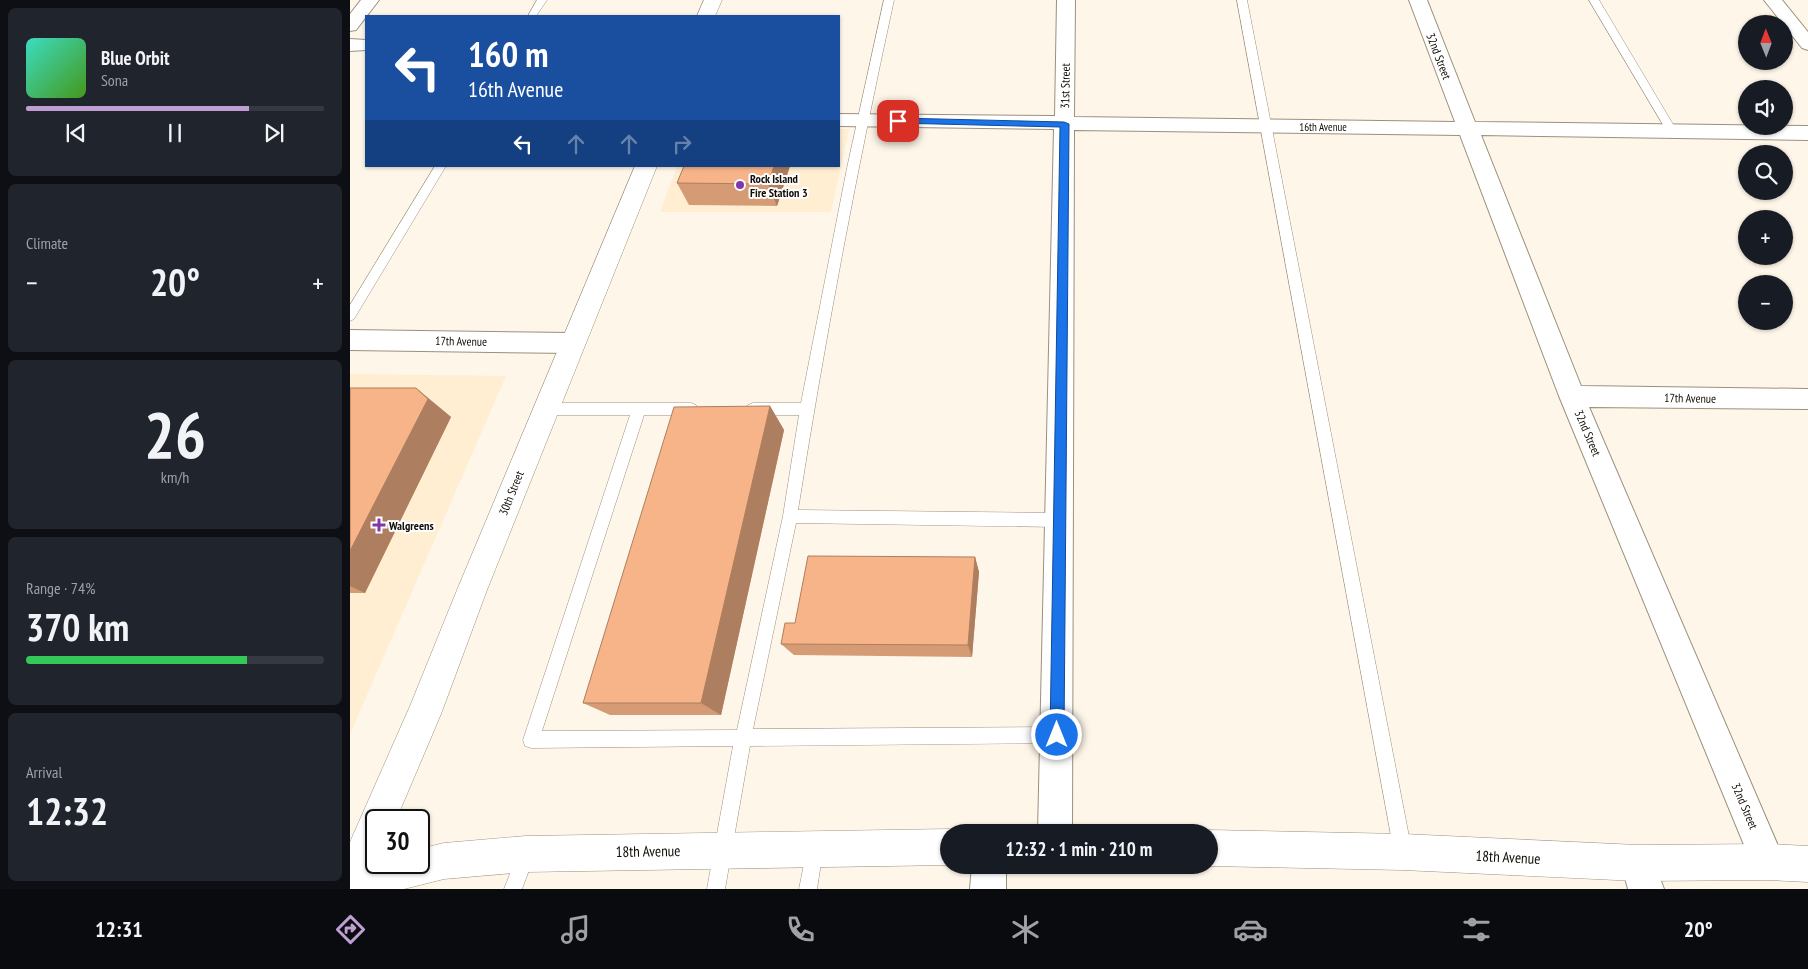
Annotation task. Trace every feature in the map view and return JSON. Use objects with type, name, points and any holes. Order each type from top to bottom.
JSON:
[{"type":"street","points":[[350,26],[370,0]]},
{"type":"street","points":[[706,15],[713,0]]},
{"type":"street","name":"31st Street","points":[[1055,824],[1066,0]]},
{"type":"street","name":"32nd Street","points":[[1418,0],[1572,396],[1768,862]]},
{"type":"street","points":[[1773,0],[1808,44]]},
{"type":"street","points":[[350,45],[365,45]]},
{"type":"street","name":"16th Avenue","points":[[840,120],[1808,133]]},
{"type":"street","name":"30th Street","points":[[383,809],[424,714],[472,590],[646,167]]},
{"type":"street","name":"17th Avenue","points":[[350,340],[573,343]]},
{"type":"street","name":"17th Avenue","points":[[1572,396],[1808,399]]},
{"type":"street","name":"18th Avenue","points":[[350,884],[444,861],[526,854],[725,849],[940,847]]},
{"type":"street","name":"18th Avenue","points":[[1218,848],[1403,852],[1642,876],[1768,862],[1808,864]]},
{"type":"street","points":[[350,884],[365,849]]},
{"type":"street","points":[[988,889],[989,874]]},
{"type":"lane","points":[[533,15],[542,0]]},
{"type":"lane","points":[[716,889],[725,849],[743,739],[790,516],[807,409],[861,121],[889,0]]},
{"type":"lane","points":[[1242,0],[1403,852]]},
{"type":"lane","points":[[1594,0],[1672,131]]},
{"type":"lane","points":[[350,316],[440,167]]},
{"type":"lane","points":[[639,409],[531,740],[1057,735]]},
{"type":"lane","points":[[545,410],[708,409]]},
{"type":"lane","points":[[738,409],[807,409]]},
{"type":"lane","points":[[790,516],[1059,520]]},
{"type":"lane","points":[[808,889],[814,848]]},
{"type":"lane","points":[[513,889],[526,854]]},
{"type":"shaded area","points":[[840,129],[849,129],[831,212],[660,212],[677,167],[840,167]]},
{"type":"shaded area","points":[[350,374],[506,376],[350,734]]},
{"type":"building","points":[[684,167],[774,167],[768,184],[677,183]]},
{"type":"building","points":[[350,388],[416,388],[428,399],[350,551]]},
{"type":"building","points":[[770,406],[701,703],[583,703],[674,407]]},
{"type":"building","points":[[808,556],[975,557],[968,645],[781,644],[785,623],[795,623]]},
{"type":"place","name":"Rock Island Fire Station 3","points":[[740,185]]},
{"type":"place","name":"Walgreens","points":[[379,525]]},
{"type":"route","points":[[898,121],[1064,124],[1057,735]]}]
